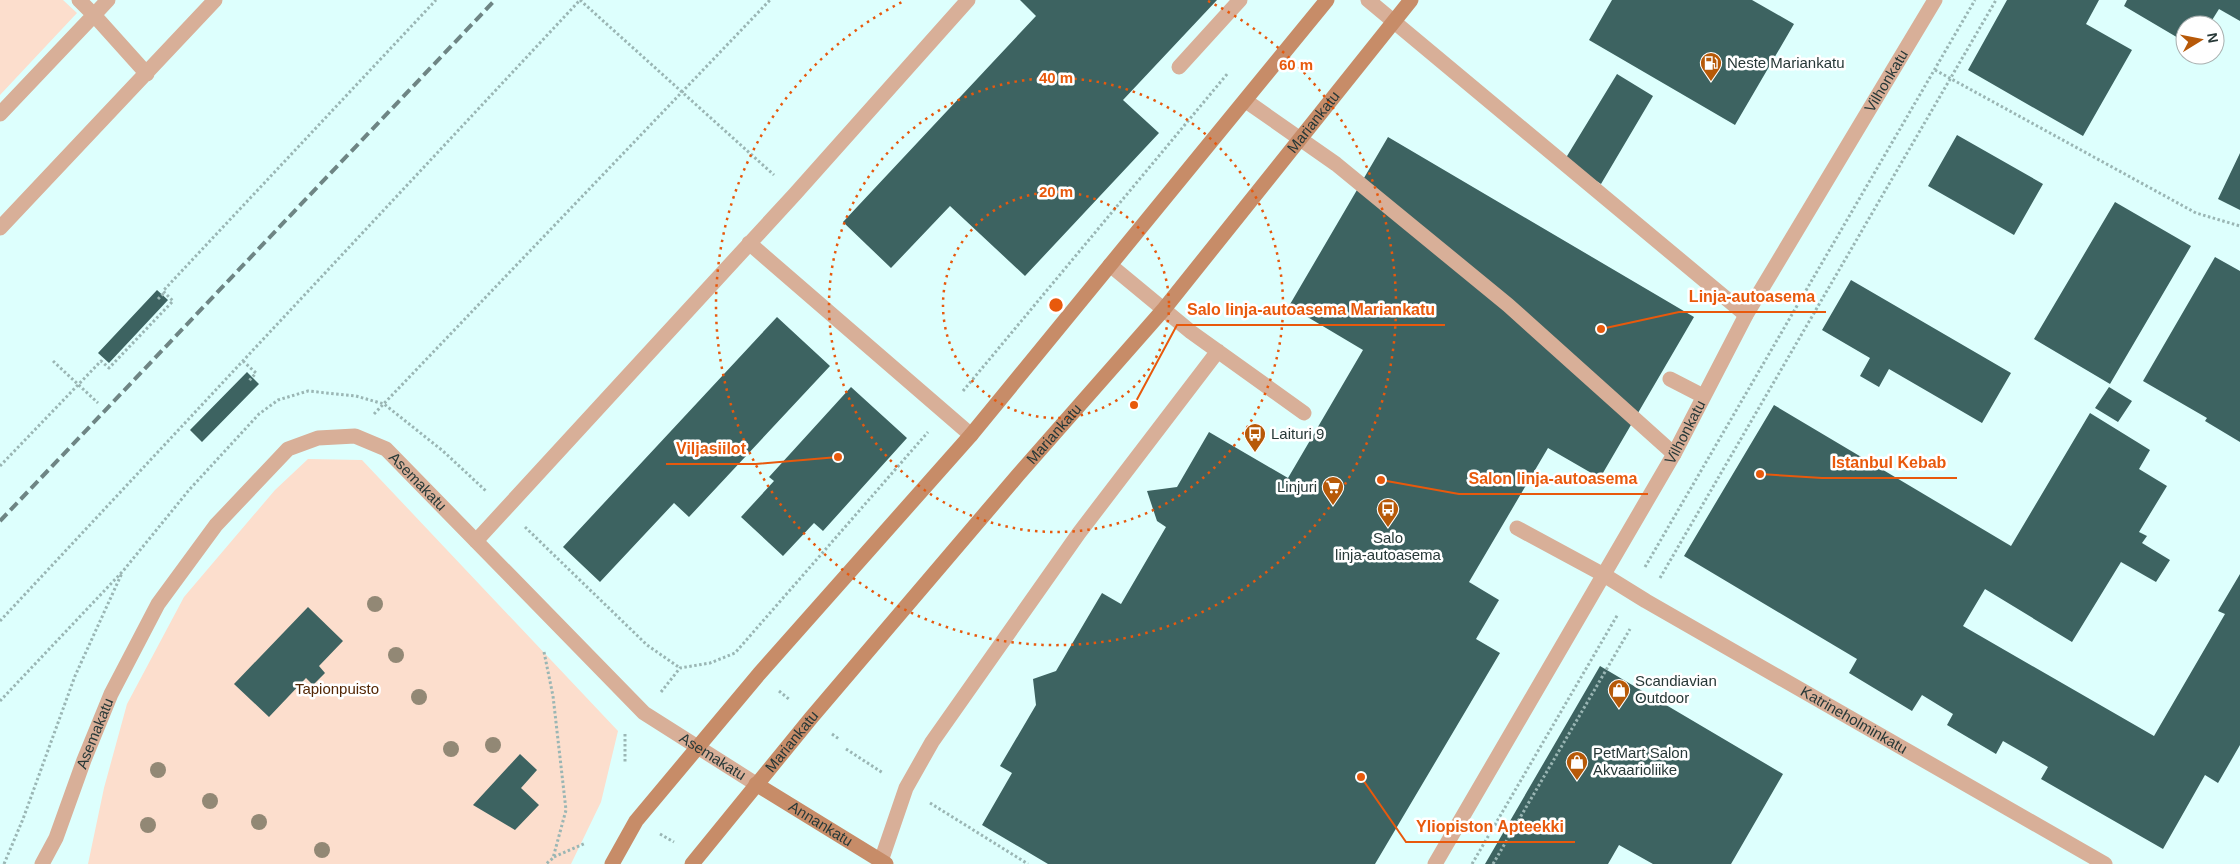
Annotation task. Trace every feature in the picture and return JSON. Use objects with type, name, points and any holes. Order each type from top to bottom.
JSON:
[{"type":"main road","points":[[612,864],[636,821],[759,674],[971,435],[1327,0]]},
{"type":"main road","name":"Mariankatu","points":[[692,864],[811,718],[1018,475],[1164,309],[1411,0]]},
{"type":"main road","name":"Annankatu","points":[[756,784],[883,862]]},
{"type":"street","points":[[79,0],[147,74]]},
{"type":"street","points":[[0,114],[108,0]]},
{"type":"street","points":[[0,228],[215,0]]},
{"type":"street","points":[[476,541],[795,194],[968,0]]},
{"type":"street","points":[[1179,67],[1240,0]]},
{"type":"street","points":[[1368,0],[1746,314]]},
{"type":"street","name":"Vilhonkatu","points":[[1435,864],[1674,454],[1746,314],[1936,0]]},
{"type":"street","points":[[1246,101],[1336,164],[1508,306],[1674,454]]},
{"type":"street","points":[[749,243],[971,435]]},
{"type":"street","points":[[1110,265],[1218,351],[1304,413]]},
{"type":"street","points":[[883,862],[906,788],[932,742],[1079,533],[1218,351]]},
{"type":"street","points":[[1670,379],[1703,396]]},
{"type":"street","name":"Asemakatu","points":[[42,864],[56,838],[110,694],[158,604],[216,525],[288,449],[318,438],[355,436],[386,449],[644,713],[756,784]]},
{"type":"street","name":"Katrineholminkatu","points":[[1518,528],[1604,575],[1630,592],[2105,864]]},
{"type":"path","points":[[158,299],[164,293],[163,291],[436,0]]},
{"type":"path","points":[[0,621],[580,0],[795,194]]},
{"type":"path","points":[[355,436],[770,0]]},
{"type":"path","points":[[1472,864],[1975,0]]},
{"type":"path","points":[[1657,582],[1996,0]]},
{"type":"path","points":[[644,713],[680,668],[710,662],[735,653],[946,412],[1232,69]]},
{"type":"path","points":[[1935,70],[2196,213],[2240,226]]},
{"type":"path","points":[[0,466],[102,359],[109,368],[173,301],[164,293]]},
{"type":"path","points":[[53,361],[98,403]]},
{"type":"path","points":[[243,361],[256,373],[248,382]]},
{"type":"path","points":[[0,701],[123,570],[189,490],[260,414],[278,400],[308,391],[356,396],[384,404],[443,451],[506,508],[648,645],[680,668]]},
{"type":"path","points":[[4,864],[24,820],[75,676],[123,570]]},
{"type":"path","points":[[1493,864],[1630,629]]},
{"type":"path","points":[[542,643],[553,696],[566,810],[553,858]]},
{"type":"path","points":[[735,653],[811,718],[839,739]]},
{"type":"path","points":[[625,731],[625,763]]},
{"type":"path","points":[[846,748],[1028,864]]},
{"type":"path","points":[[546,864],[553,858],[586,843]]},
{"type":"green space","points":[[0,0],[63,0],[77,13],[0,95]]},
{"type":"green space","name":"Tapionpuisto","points":[[308,459],[362,460],[618,731],[601,802],[571,864],[88,864],[104,788],[127,704],[184,597],[275,490]]},
{"type":"building","points":[[1020,0],[1217,0],[1123,100],[1159,133],[1025,276],[950,206],[891,268],[843,222],[1036,16]]},
{"type":"building","name":"Neste Mariankatu","points":[[1612,0],[1752,0],[1794,24],[1735,125],[1589,40]]},
{"type":"building","points":[[2007,0],[2099,0],[2086,24],[2132,50],[2083,136],[1968,70]]},
{"type":"building","points":[[2127,0],[2240,0],[2240,21],[2219,9],[2215,15],[2175,15],[2175,36],[2124,6]]},
{"type":"building","points":[[1617,74],[1653,96],[1601,184],[1564,161]]},
{"type":"building","points":[[1957,135],[2043,184],[2014,235],[1928,186]]},
{"type":"building","name":"Linjuri","points":[[1388,137],[1694,317],[1600,478],[1548,448],[1469,582],[1499,600],[1476,639],[1500,653],[1375,864],[1048,864],[982,825],[1012,773],[1000,766],[1036,705],[1033,679],[1056,671],[1102,593],[1121,604],[1166,527],[1157,521],[1147,491],[1177,487],[1209,432],[1288,478],[1363,350],[1289,306]]},
{"type":"building","points":[[2240,153],[2240,210],[2218,199]]},
{"type":"building","points":[[2115,202],[2191,246],[2110,384],[2034,339]]},
{"type":"building","points":[[2215,257],[2240,271],[2240,442],[2205,421],[2207,418],[2143,381]]},
{"type":"building","points":[[1851,280],[2011,373],[1982,423],[1889,369],[1879,387],[1860,376],[1870,358],[1822,330]]},
{"type":"building","points":[[157,290],[168,300],[109,363],[98,353]]},
{"type":"building","points":[[777,317],[830,366],[689,517],[674,503],[600,582],[563,547]]},
{"type":"building","points":[[247,372],[259,384],[202,442],[190,430]]},
{"type":"building","points":[[851,387],[907,438],[823,531],[814,523],[783,556],[741,517],[774,481],[769,477]]},
{"type":"building","points":[[2109,387],[2132,401],[2118,422],[2095,408]]},
{"type":"building","points":[[1774,405],[2011,546],[2090,413],[2150,450],[2139,469],[2167,486],[2139,532],[2147,536],[2142,543],[2170,560],[2156,582],[2121,562],[2072,642],[1985,589],[1963,626],[2154,736],[2225,614],[2218,611],[2240,574],[2240,745],[2218,783],[2205,775],[2163,849],[2041,779],[2048,767],[2031,757],[2003,741],[1996,754],[1947,725],[1953,714],[1922,695],[1912,711],[1849,673],[1857,659],[1684,556]]},
{"type":"building","points":[[308,607],[343,641],[319,666],[325,673],[313,685],[306,678],[269,717],[234,684]]},
{"type":"building","points":[[1600,666],[1783,774],[1731,864],[1653,864],[1619,845],[1608,864],[1485,864]]},
{"type":"building","points":[[520,754],[537,770],[521,788],[539,805],[515,830],[473,805]]},
{"type":"railway","points":[[0,521],[495,0]]},
{"type":"place","name":"Neste Mariankatu","points":[[1711,82]]},
{"type":"place","name":"Linja-autoasema","points":[[1601,329]]},
{"type":"place","name":"Salo linja-autoasema Mariankatu","points":[[1134,405]]},
{"type":"place","name":"Laituri 9","points":[[1255,453]]},
{"type":"place","name":"Viljasiilot","points":[[838,457]]},
{"type":"place","name":"Istanbul Kebab","points":[[1760,474]]},
{"type":"place","name":"Salon linja-autoasema","points":[[1381,480]]},
{"type":"place","name":"Linjuri","points":[[1333,506]]},
{"type":"place","name":"Salo linja-autoasema","points":[[1388,528]]},
{"type":"place","name":"Scandiavian Outdoor","points":[[1619,709]]},
{"type":"place","name":"Yliopiston Apteekki","points":[[1361,777]]},
{"type":"place","name":"PetMart Salon Akvaarioliike","points":[[1577,781]]}]
